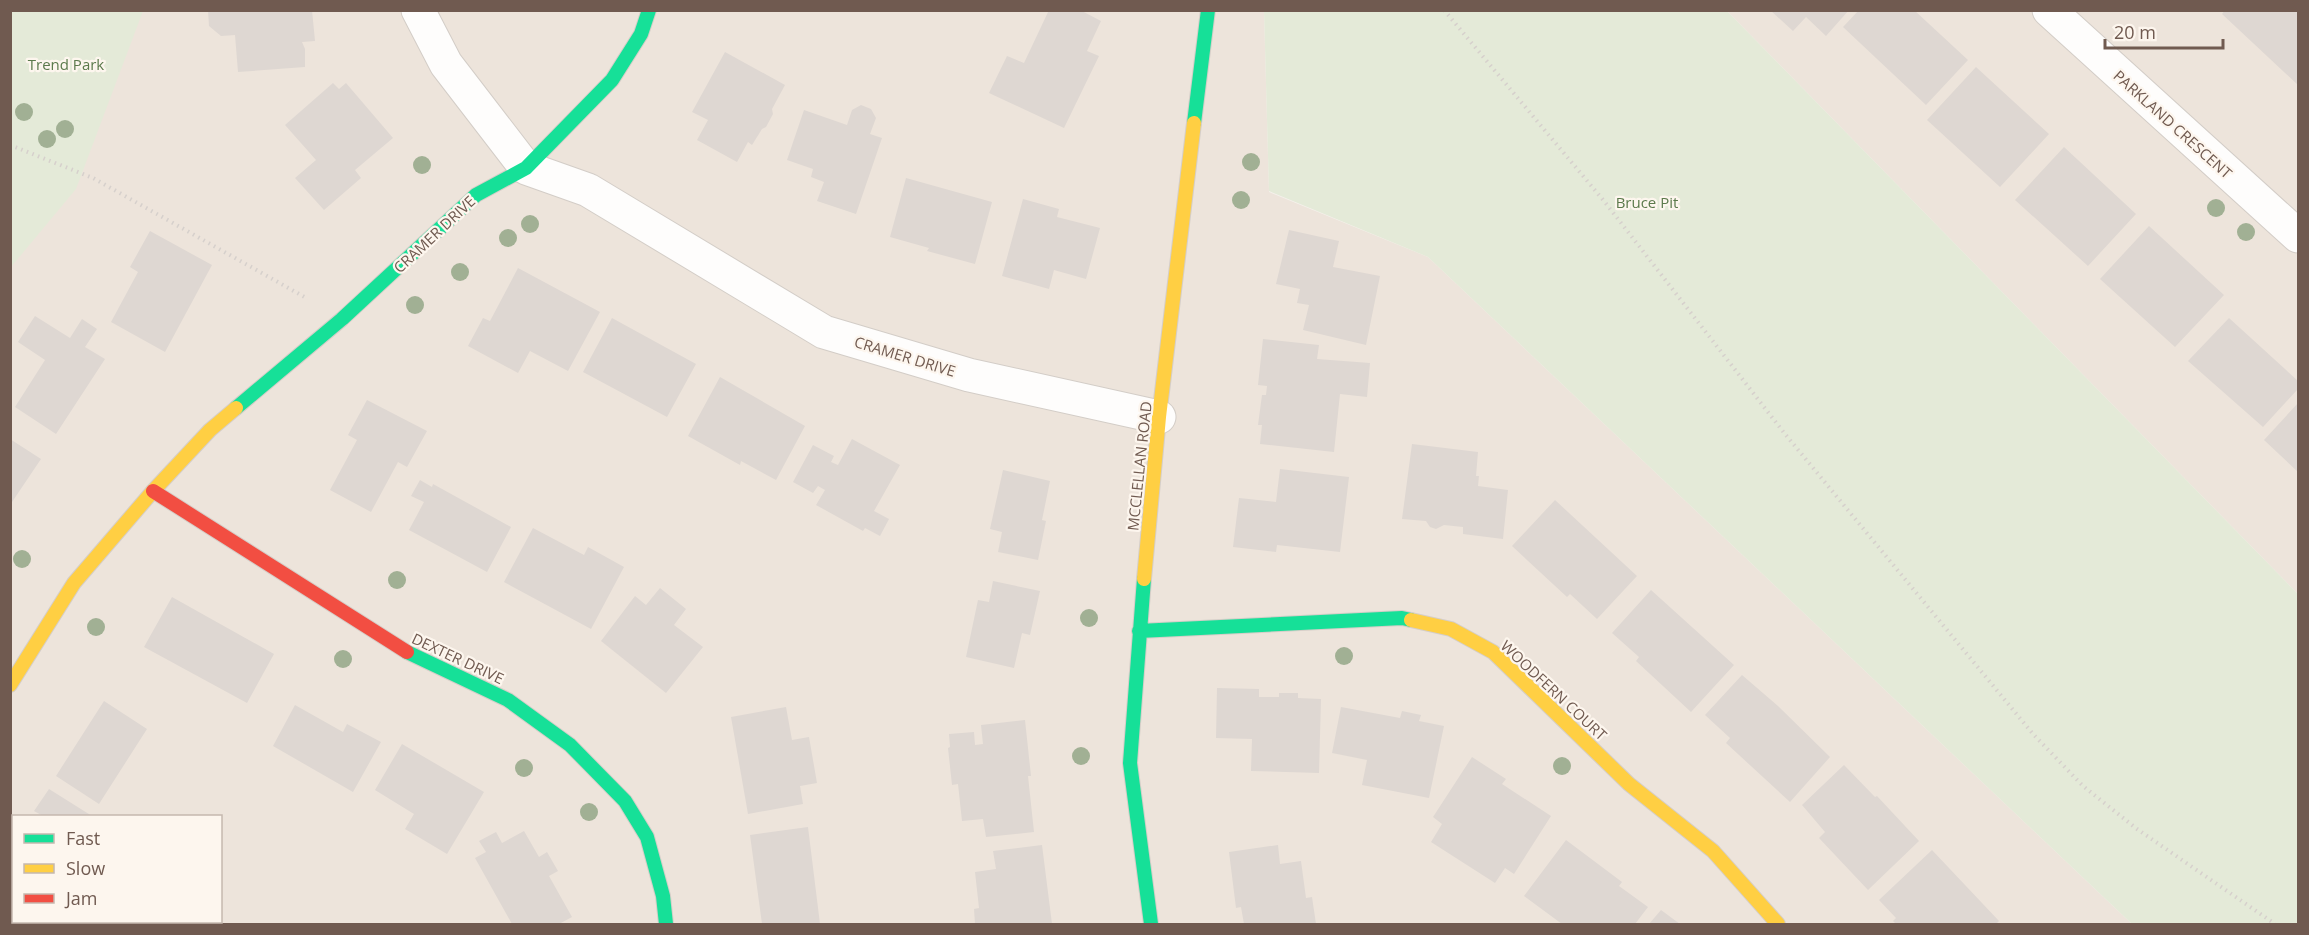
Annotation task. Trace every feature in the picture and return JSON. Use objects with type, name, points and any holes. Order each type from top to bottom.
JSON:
[{"type":"street","points":[[418,10],[446,64],[526,168],[578,118],[612,80],[641,34],[649,10]]},
{"type":"street","name":"MCCLELLAN ROAD","points":[[1151,924],[1130,763],[1139,631],[1159,417],[1208,10]]},
{"type":"street","name":"PARKLAND CRESCENT","points":[[2049,10],[2298,236]]},
{"type":"street","name":"CRAMER DRIVE","points":[[10,685],[74,583],[153,491],[210,430],[342,319],[476,195],[526,168],[588,189],[824,332],[969,375],[1159,417]]},
{"type":"street","name":"DEXTER DRIVE","points":[[153,491],[207,528],[399,648],[508,700],[570,745],[626,801],[647,837],[663,896],[666,924]]},
{"type":"street","name":"WOODFERN COURT","points":[[1139,631],[1402,618],[1451,629],[1493,652],[1629,784],[1713,851],[1778,924]]},
{"type":"path","points":[[1444,10],[1604,201],[1785,434],[2033,734],[2084,786],[2137,829],[2275,924]]},
{"type":"path","points":[[10,146],[93,178],[342,319]]},
{"type":"shaded area","points":[[10,11],[1264,11],[1269,192],[1428,257],[2132,924],[11,924]]},
{"type":"shaded area","points":[[1727,11],[2298,11],[2298,594]]},
{"type":"green space","name":"Trend Park","points":[[11,10],[143,11],[76,189],[11,267]]},
{"type":"green space","name":"Bruce Pit","points":[[1264,11],[1727,11],[2298,594],[2298,924],[2132,924],[1428,257],[1269,191]]},
{"type":"building","points":[[208,10],[312,10],[315,41],[302,42],[305,49],[305,67],[238,72],[235,35],[221,36],[209,26]]},
{"type":"building","points":[[1049,10],[1080,10],[1101,21],[1087,51],[1099,56],[1064,128],[989,93],[1007,56],[1024,63]]},
{"type":"building","points":[[1770,10],[1849,10],[1826,36],[1806,17],[1793,31]]},
{"type":"building","points":[[1859,10],[1914,10],[1968,60],[1926,105],[1843,27]]},
{"type":"building","points":[[2225,10],[2298,10],[2298,85],[2222,14]]},
{"type":"building","points":[[725,52],[785,85],[772,109],[773,114],[766,127],[762,129],[752,145],[748,142],[737,162],[697,140],[708,120],[692,112]]},
{"type":"building","points":[[1976,67],[2049,134],[2000,187],[1927,120]]},
{"type":"building","points":[[333,83],[339,89],[346,83],[393,138],[355,170],[361,178],[324,210],[295,178],[316,160],[285,125]]},
{"type":"building","points":[[861,105],[871,109],[876,118],[870,134],[882,138],[856,214],[817,201],[824,182],[811,177],[813,169],[787,160],[804,110],[847,125],[852,110]]},
{"type":"building","points":[[2064,147],[2136,214],[2088,266],[2015,200]]},
{"type":"building","points":[[906,178],[992,202],[975,264],[927,251],[929,248],[890,237]]},
{"type":"building","points":[[1023,199],[1059,209],[1057,217],[1100,228],[1086,279],[1054,270],[1049,289],[1002,276]]},
{"type":"building","points":[[2149,226],[2224,295],[2175,347],[2100,279]]},
{"type":"building","points":[[1289,230],[1339,241],[1333,267],[1380,276],[1366,345],[1303,330],[1309,305],[1297,303],[1300,289],[1276,284]]},
{"type":"building","points":[[150,231],[212,265],[165,352],[111,322],[138,272],[130,267]]},
{"type":"building","points":[[518,268],[600,312],[568,371],[530,351],[518,373],[468,346],[483,318],[490,321]]},
{"type":"building","points":[[35,316],[70,338],[82,319],[97,329],[85,347],[105,359],[56,434],[15,407],[45,360],[18,342]]},
{"type":"building","points":[[612,318],[696,364],[667,417],[583,372]]},
{"type":"building","points":[[2229,318],[2298,381],[2298,389],[2263,427],[2188,361]]},
{"type":"building","points":[[1263,339],[1319,345],[1317,359],[1370,363],[1367,397],[1340,394],[1334,452],[1260,444],[1262,425],[1258,425],[1262,395],[1266,395],[1267,386],[1258,385]]},
{"type":"building","points":[[720,377],[805,426],[776,480],[741,461],[740,465],[688,436]]},
{"type":"building","points":[[367,400],[427,431],[407,467],[398,462],[371,512],[330,490],[357,440],[348,435]]},
{"type":"building","points":[[2298,403],[2298,472],[2264,440]]},
{"type":"building","points":[[10,439],[41,459],[10,505]]},
{"type":"building","points":[[852,439],[900,465],[874,511],[889,519],[880,536],[865,528],[863,531],[816,505],[825,490],[818,486],[813,493],[793,482],[813,445],[834,456],[831,462],[838,465]]},
{"type":"building","points":[[1412,444],[1478,452],[1476,476],[1479,476],[1478,486],[1508,490],[1503,539],[1463,534],[1463,527],[1444,525],[1436,529],[1430,527],[1426,521],[1402,519]]},
{"type":"building","points":[[1280,469],[1349,477],[1340,552],[1277,545],[1276,552],[1233,547],[1239,498],[1276,502]]},
{"type":"building","points":[[1003,470],[1050,481],[1042,520],[1046,521],[1038,560],[998,552],[1002,532],[990,529]]},
{"type":"building","points":[[420,480],[432,487],[433,484],[511,527],[487,572],[409,530],[424,502],[411,496]]},
{"type":"building","points":[[1555,500],[1637,576],[1597,619],[1570,594],[1567,597],[1512,546]]},
{"type":"building","points":[[533,528],[584,555],[588,547],[624,567],[591,629],[504,582]]},
{"type":"building","points":[[993,581],[1040,591],[1030,635],[1022,633],[1014,668],[966,657],[978,600],[989,602]]},
{"type":"building","points":[[660,588],[686,609],[674,625],[703,647],[666,693],[601,641],[635,596],[646,605]]},
{"type":"building","points":[[1651,590],[1734,665],[1691,712],[1636,661],[1639,657],[1612,633]]},
{"type":"building","points":[[172,597],[274,654],[247,703],[144,647]]},
{"type":"building","points":[[1742,675],[1778,706],[1830,757],[1790,802],[1726,743],[1730,738],[1705,715]]},
{"type":"building","points":[[1217,688],[1259,689],[1259,697],[1279,697],[1279,693],[1298,693],[1298,698],[1321,699],[1319,773],[1251,771],[1252,739],[1216,738]]},
{"type":"building","points":[[104,701],[147,729],[99,804],[56,776]]},
{"type":"building","points":[[295,705],[343,732],[347,724],[381,742],[353,792],[273,746]]},
{"type":"building","points":[[786,707],[792,740],[809,737],[817,783],[800,786],[803,804],[748,814],[731,717]]},
{"type":"building","points":[[1341,707],[1400,718],[1402,711],[1421,715],[1419,721],[1444,726],[1429,798],[1362,785],[1367,760],[1332,753]]},
{"type":"building","points":[[1025,720],[1034,832],[986,837],[983,819],[962,821],[958,784],[952,785],[948,748],[950,747],[949,734],[974,732],[975,745],[983,744],[981,725]]},
{"type":"building","points":[[402,744],[484,792],[447,854],[405,829],[414,814],[375,790]]},
{"type":"building","points":[[1472,757],[1506,779],[1502,784],[1551,816],[1514,874],[1505,868],[1495,883],[1431,842],[1442,824],[1433,817]]},
{"type":"building","points":[[1844,765],[1919,841],[1868,890],[1819,838],[1825,832],[1802,805]]},
{"type":"building","points":[[49,789],[90,815],[41,815],[34,811]]},
{"type":"building","points":[[808,827],[820,924],[762,924],[750,835]]},
{"type":"building","points":[[524,831],[539,857],[547,852],[558,871],[549,876],[572,917],[559,924],[512,924],[475,858],[486,852],[479,841],[496,832],[502,843]]},
{"type":"building","points":[[1566,840],[1622,882],[1619,886],[1648,907],[1635,924],[1562,924],[1524,896]]},
{"type":"building","points":[[1042,845],[1052,924],[975,924],[974,909],[979,908],[975,872],[996,869],[993,851]]},
{"type":"building","points":[[1278,845],[1280,864],[1301,861],[1306,898],[1312,897],[1316,924],[1244,924],[1241,907],[1236,908],[1229,852]]},
{"type":"building","points":[[1932,850],[1999,921],[1996,924],[1896,924],[1893,921],[1896,918],[1879,900]]},
{"type":"building","points":[[1661,910],[1680,924],[1649,924]]},
{"type":"building","points":[[222,922],[225,924],[143,924]]},
{"type":"traffic: fast","points":[[236,408],[342,319],[476,195],[526,168],[612,80],[641,34],[649,10]]},
{"type":"traffic: fast","points":[[1194,123],[1208,10]]},
{"type":"traffic: fast","points":[[1144,579],[1130,763],[1151,924]]},
{"type":"traffic: fast","points":[[1139,631],[1402,618],[1411,620]]},
{"type":"traffic: fast","points":[[407,652],[508,700],[570,745],[625,801],[647,837],[663,896],[666,924]]},
{"type":"traffic: slow","points":[[1144,579],[1159,417],[1194,123]]},
{"type":"traffic: slow","points":[[10,685],[74,583],[153,491],[210,430],[236,408]]},
{"type":"traffic: slow","points":[[1411,620],[1451,629],[1493,652],[1629,784],[1713,851],[1778,924]]},
{"type":"traffic: jam","points":[[153,491],[407,652]]}]
